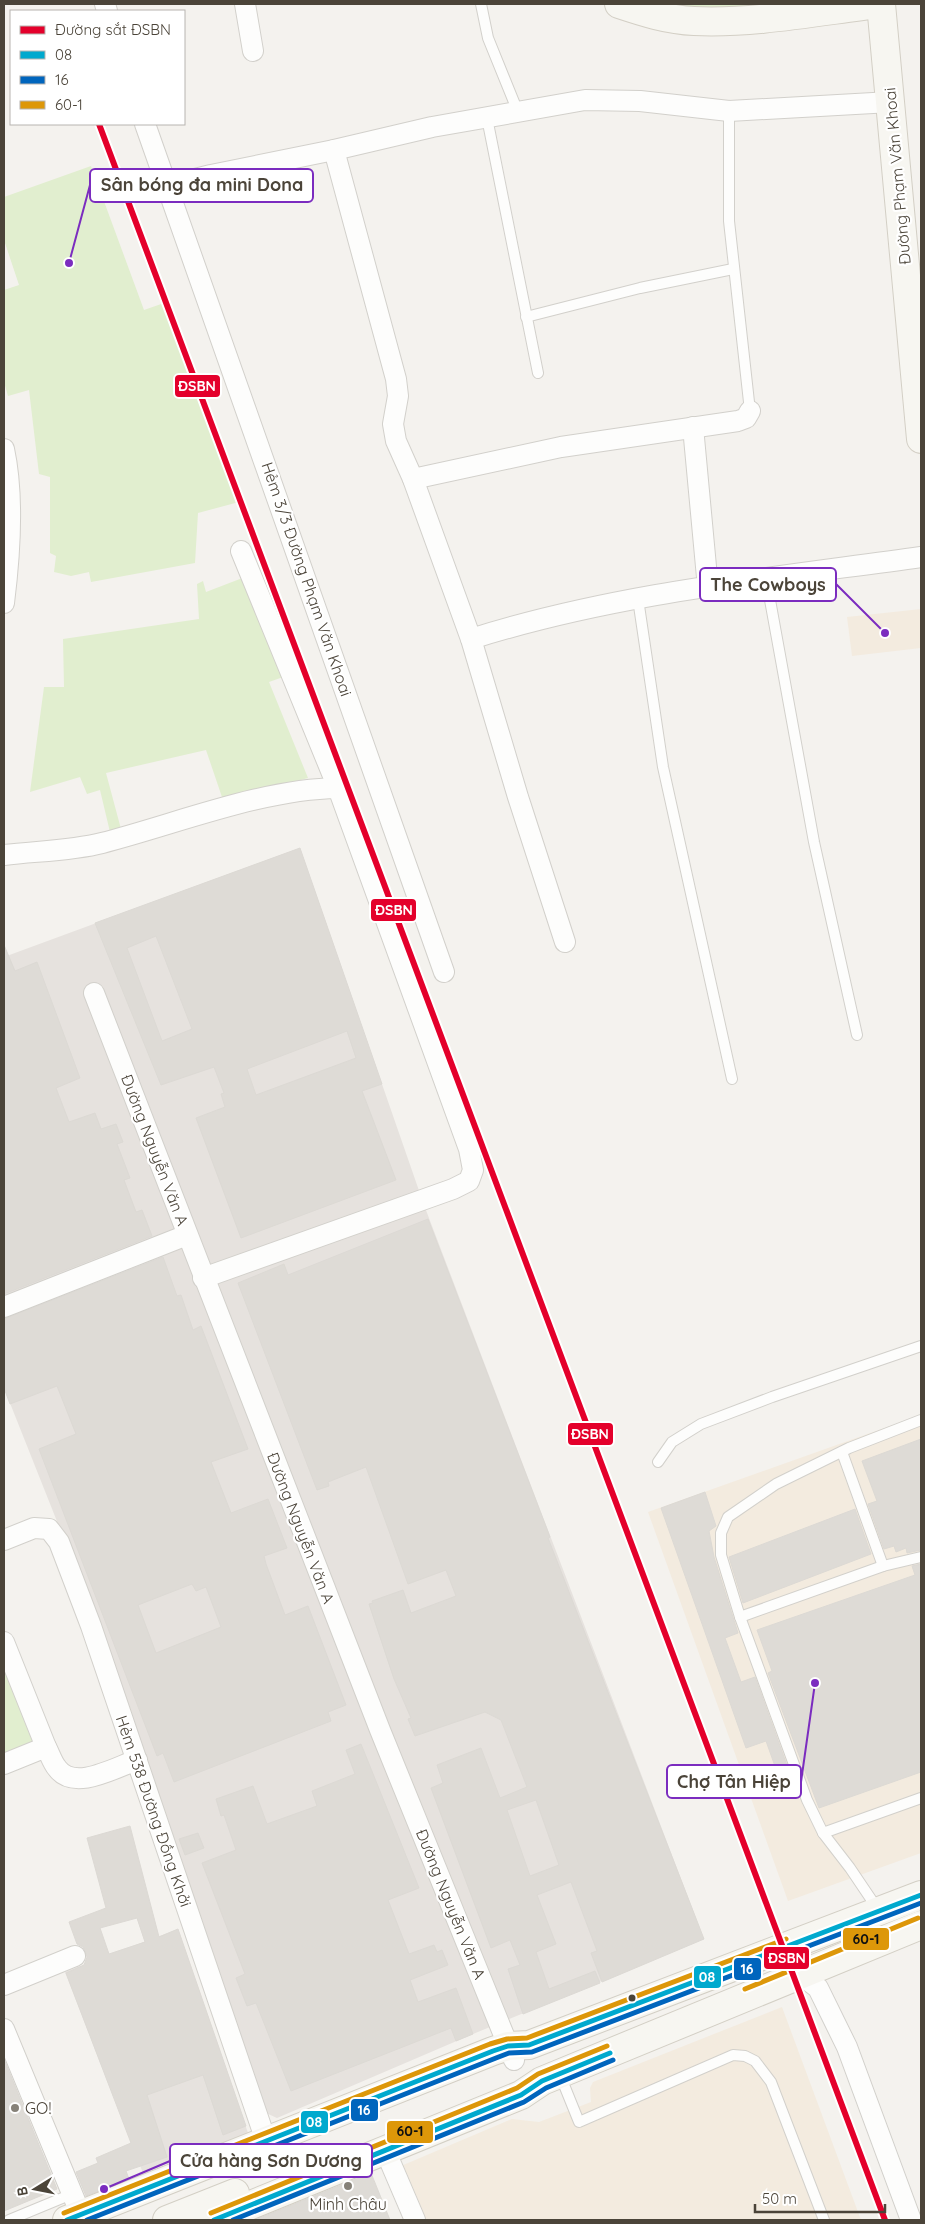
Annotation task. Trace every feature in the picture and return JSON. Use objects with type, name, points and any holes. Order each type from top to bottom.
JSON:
[{"type":"main road","points":[[619,4],[652,15],[694,21],[743,19],[880,4]]},
{"type":"main road","name":"Đường Phạm Văn Khoai","points":[[880,4],[891,102],[921,439]]},
{"type":"main road","points":[[73,2210],[517,2050],[921,1895]]},
{"type":"main road","points":[[214,2220],[521,2095],[551,2077],[921,1925]]},
{"type":"main road","points":[[789,1946],[801,1975]]},
{"type":"main road","points":[[118,2220],[517,2050]]},
{"type":"main road","points":[[167,2220],[502,2085],[551,2077]]},
{"type":"street","points":[[245,4],[253,50]]},
{"type":"street","points":[[167,186],[432,127],[585,100],[640,101],[729,110],[891,102]]},
{"type":"street","name":"Hẻm 3/3 Đường Phạm Văn Khoai","points":[[146,125],[444,972]]},
{"type":"street","points":[[334,150],[396,379],[398,396],[393,424],[396,441],[413,479],[471,639],[518,797],[565,942]]},
{"type":"street","points":[[413,479],[561,447],[693,426],[738,421],[746,418],[750,411]]},
{"type":"street","points":[[693,426],[708,588]]},
{"type":"street","points":[[4,448],[8,467],[9,522],[4,602]]},
{"type":"street","points":[[203,1278],[453,1189],[469,1181],[474,1170],[469,1148],[338,788],[241,551]]},
{"type":"street","points":[[471,639],[518,624],[638,599],[766,578],[921,557]]},
{"type":"street","points":[[4,855],[99,844],[281,793],[314,788],[338,788]]},
{"type":"street","name":"Đường Nguyễn Văn A","points":[[94,993],[380,1730],[517,2050]]},
{"type":"street","points":[[4,1307],[187,1235]]},
{"type":"street","name":"Hẻm 538 Đường Đồng Khởi","points":[[4,1540],[34,1528],[49,1529],[59,1542],[91,1626],[266,2141]]},
{"type":"street","points":[[4,1642],[46,1747],[57,1769],[67,1778],[79,1779],[91,1776],[137,1760]]},
{"type":"street","points":[[4,1764],[46,1747]]},
{"type":"street","points":[[4,1986],[75,1956]]},
{"type":"street","points":[[801,1975],[818,1988],[847,2047],[911,2220]]},
{"type":"street","points":[[4,2029],[73,2210]]},
{"type":"street","points":[[385,2150],[415,2220]]},
{"type":"lane","points":[[482,4],[488,38],[518,112]]},
{"type":"lane","points":[[729,110],[729,221],[750,411]]},
{"type":"lane","points":[[487,118],[538,374]]},
{"type":"lane","points":[[526,317],[640,288],[734,270]]},
{"type":"lane","points":[[766,578],[814,842],[857,1035]]},
{"type":"lane","points":[[638,599],[663,767],[732,1079]]},
{"type":"lane","points":[[658,1462],[672,1442],[701,1424],[772,1397],[921,1346]]},
{"type":"lane","points":[[879,1911],[823,1834],[807,1800],[740,1617],[721,1555],[721,1533],[728,1517],[776,1484],[842,1452],[921,1420]]},
{"type":"lane","points":[[842,1452],[883,1566]]},
{"type":"lane","points":[[740,1617],[883,1566],[921,1557]]},
{"type":"lane","points":[[823,1834],[921,1798]]},
{"type":"lane","points":[[551,2077],[579,2122],[733,2055],[745,2056],[755,2061],[763,2069],[771,2082],[824,2220]]},
{"type":"lane","points":[[8,2220],[73,2210]]},
{"type":"shaded area","points":[[921,609],[921,648],[852,656],[847,617]]},
{"type":"shaded area","points":[[300,848],[424,1205],[704,1939],[473,2034],[277,2118],[266,2113],[64,1539],[4,1388],[4,957]]},
{"type":"shaded area","points":[[921,1415],[921,1853],[788,1901],[648,1512]]},
{"type":"shaded area","points":[[178,1929],[248,2133],[143,2173],[65,1972]]},
{"type":"shaded area","points":[[782,2007],[861,2220],[424,2220],[401,2166],[512,2119],[539,2122],[591,2102],[590,2088],[593,2082]]},
{"type":"green space","points":[[650,4],[801,4],[694,11]]},
{"type":"green space","points":[[91,166],[144,310],[164,303],[239,502],[198,513],[195,563],[91,582],[89,572],[71,576],[54,572],[56,556],[50,553],[50,477],[39,474],[29,390],[8,396],[4,382],[4,290],[19,285],[4,240],[4,197]]},
{"type":"green space","points":[[245,577],[286,676],[269,682],[308,778],[223,800],[206,750],[106,773],[121,829],[110,832],[100,790],[87,794],[80,777],[30,792],[44,687],[64,687],[63,639],[199,619],[197,584],[203,581],[206,592]]},
{"type":"green space","points":[[4,1657],[36,1741],[4,1754]]},
{"type":"building","points":[[300,848],[382,1084],[362,1091],[396,1180],[241,1238],[196,1118],[225,1107],[221,1094],[224,1093],[214,1067],[161,1085],[95,923]],"holes":[[[156,936],[192,1029],[162,1041],[127,948]],[[347,1031],[356,1058],[256,1095],[247,1069]]]},
{"type":"building","points":[[4,945],[15,971],[37,962],[80,1078],[56,1088],[69,1122],[95,1113],[101,1129],[116,1124],[123,1142],[117,1144],[130,1178],[124,1180],[136,1212],[142,1210],[152,1236],[4,1294]]},
{"type":"building","points":[[428,1219],[550,1537],[548,1538],[704,1939],[602,1982],[591,1953],[597,1951],[571,1882],[537,1895],[556,1944],[536,1952],[549,1989],[595,1971],[600,1983],[523,2014],[508,1969],[520,1965],[510,1940],[491,1948],[431,1788],[443,1783],[437,1765],[481,1748],[500,1798],[527,1787],[501,1720],[485,1712],[415,1736],[408,1719],[411,1718],[394,1679],[369,1604],[373,1603],[372,1601],[403,1590],[411,1613],[456,1596],[446,1570],[408,1584],[366,1467],[328,1482],[329,1486],[317,1490],[238,1283],[284,1264],[288,1275]],"holes":[[[536,1800],[559,1865],[530,1876],[507,1810]]]},
{"type":"building","points":[[163,1257],[177,1296],[181,1295],[193,1330],[201,1326],[248,1449],[211,1462],[231,1513],[268,1499],[287,1548],[264,1556],[266,1564],[285,1615],[308,1606],[346,1705],[328,1712],[331,1721],[174,1782],[163,1753],[157,1756],[39,1449],[76,1434],[57,1386],[10,1404],[4,1388],[4,1319]],"holes":[[[192,1584],[196,1591],[206,1587],[221,1627],[156,1653],[138,1605]]]},
{"type":"building","points":[[921,1439],[921,1550],[907,1553],[906,1548],[896,1552],[894,1546],[884,1549],[868,1504],[877,1501],[862,1461]]},
{"type":"building","points":[[705,1492],[716,1526],[709,1531],[714,1557],[738,1633],[725,1638],[741,1682],[755,1677],[797,1793],[786,1797],[766,1741],[746,1748],[661,1508]]},
{"type":"building","points":[[855,1509],[871,1554],[743,1603],[729,1557]]},
{"type":"building","points":[[921,1564],[921,1772],[819,1808],[768,1673],[772,1671],[757,1630],[915,1575],[912,1566]]},
{"type":"building","points":[[361,1744],[419,1888],[388,1900],[409,1954],[434,1945],[437,1952],[442,1950],[448,1965],[410,1980],[418,2002],[456,1988],[473,2034],[456,2041],[451,2028],[291,2091],[256,2003],[247,2006],[236,1978],[245,1974],[202,1863],[236,1850],[224,1815],[221,1816],[216,1799],[253,1786],[267,1824],[317,1806],[312,1791],[355,1774],[346,1750]]},
{"type":"building","points":[[130,1826],[159,1937],[178,1929],[246,2126],[223,2135],[203,2075],[147,2095],[167,2157],[126,2171],[129,2179],[86,2196],[76,2172],[98,2163],[96,2158],[131,2143],[66,1973],[84,1965],[87,1957],[83,1947],[77,1944],[69,1922],[106,1908],[87,1838]],"holes":[[[137,1918],[145,1942],[109,1954],[100,1928]]]},
{"type":"building","points":[[198,1833],[204,1848],[185,1855],[179,1839]]},
{"type":"building","name":"GO!","points":[[4,2059],[57,2189],[4,2211]]},
{"type":"building","points":[[371,2173],[390,2220],[255,2220]]},
{"type":"rail line","name":"ĐSBN","points":[[99,125],[885,2220]]},
{"type":"transit line","name":"08","points":[[67,2220],[493,2051],[508,2046],[529,2045],[921,1895]]},
{"type":"transit line","name":"16","points":[[87,2220],[509,2053],[532,2052],[921,1903]]},
{"type":"transit line","name":"60-1","points":[[745,1989],[918,1918]]},
{"type":"transit line","name":"60-1","points":[[64,2213],[490,2044],[507,2039],[527,2038],[786,1939]]},
{"type":"transit line","name":"60-1","points":[[211,2213],[517,2088],[538,2074],[607,2046]]},
{"type":"transit line","name":"08","points":[[214,2220],[521,2095],[542,2081],[610,2053]]},
{"type":"transit line","name":"16","points":[[233,2220],[524,2102],[546,2088],[613,2060]]},
{"type":"place","name":"Sân bóng đa mini Dona","points":[[69,263]]},
{"type":"place","name":"The Cowboys","points":[[885,633]]},
{"type":"place","name":"Chợ Tân Hiệp","points":[[815,1683]]},
{"type":"place","name":"GO!","points":[[15,2108]]},
{"type":"place","name":"Minh Châu","points":[[348,2186]]},
{"type":"place","name":"Cửa hàng Sơn Dương","points":[[104,2189]]}]
